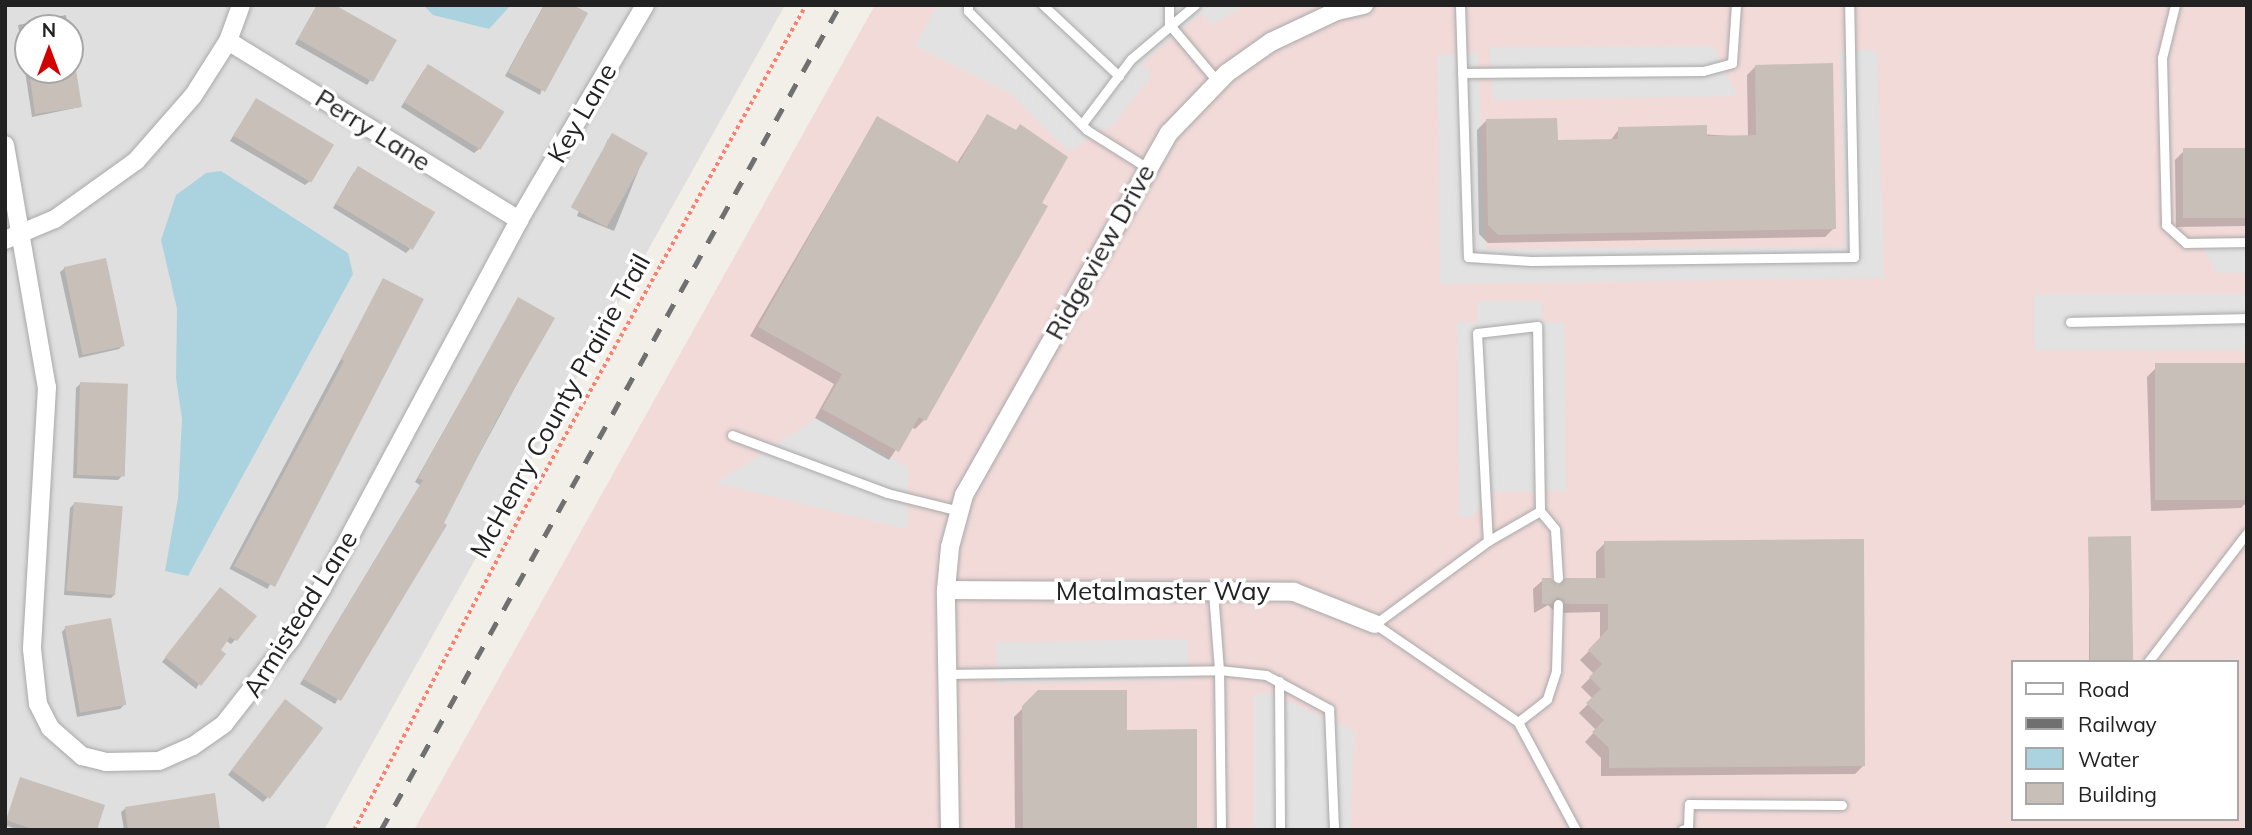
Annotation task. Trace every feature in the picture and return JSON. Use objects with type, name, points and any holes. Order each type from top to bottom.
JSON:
[{"type":"street","points":[[13,238],[55,219],[136,161],[193,96],[228,41],[241,5]]},
{"type":"street","name":"Key Lane","points":[[519,220],[645,5]]},
{"type":"street","name":"Ridgeview Drive","points":[[950,830],[946,590],[964,495],[1146,167],[1169,133],[1218,82],[1271,42],[1337,10],[1364,5]]},
{"type":"street","name":"Perry Lane","points":[[228,41],[519,220]]},
{"type":"street","name":"Armistead Lane","points":[[5,145],[13,238],[44,358],[48,428],[32,678],[50,728],[82,756],[131,763],[159,761],[199,743],[236,713],[261,682],[322,588],[519,220]]},
{"type":"street","name":"Metalmaster Way","points":[[946,590],[1294,592],[1375,624]]},
{"type":"lane","points":[[968,5],[968,10],[1082,124],[1146,167]]},
{"type":"lane","points":[[1043,5],[1119,76]]},
{"type":"lane","points":[[1169,5],[1169,24],[1218,82]]},
{"type":"lane","points":[[1082,124],[1119,76],[1169,24],[1195,5]]},
{"type":"lane","points":[[1460,5],[1468,257],[1531,261],[1854,257],[1849,5]]},
{"type":"lane","points":[[1462,73],[1703,71],[1732,63],[1736,5]]},
{"type":"lane","points":[[2175,5],[2162,58],[2166,225],[2186,243],[2247,242]]},
{"type":"lane","points":[[2070,322],[2247,318]]},
{"type":"lane","points":[[1488,541],[1477,332],[1537,326],[1540,511],[1555,529],[1558,578]]},
{"type":"lane","points":[[732,435],[887,493],[960,511]]},
{"type":"lane","points":[[1540,511],[1488,541],[1375,624],[1518,722],[1576,830]]},
{"type":"lane","points":[[2150,660],[2247,533]]},
{"type":"lane","points":[[1213,592],[1219,670],[1221,830]]},
{"type":"lane","points":[[1518,722],[1547,699],[1556,671],[1558,604]]},
{"type":"lane","points":[[949,674],[1219,670],[1266,675],[1329,709],[1334,830]]},
{"type":"lane","points":[[1279,681],[1280,830]]},
{"type":"lane","points":[[1682,830],[1688,828],[1689,804],[1842,805]]},
{"type":"path","name":"McHenry County Prairie Trail","points":[[354,830],[518,520],[806,5]]},
{"type":"shaded area","points":[[5,5],[785,5],[324,830],[5,830]]},
{"type":"shaded area","points":[[875,5],[2247,5],[2247,830],[414,830]]},
{"type":"shaded area","points":[[938,5],[1246,5],[1211,25],[1201,13],[1142,64],[1152,75],[1115,123],[1069,152],[1011,94],[915,46]]},
{"type":"shaded area","points":[[1713,46],[1737,96],[1493,100],[1489,47]]},
{"type":"shaded area","points":[[1840,50],[1877,50],[1884,278],[1440,284],[1438,55],[1478,52],[1486,249],[1845,247]]},
{"type":"shaded area","points":[[2203,247],[2247,247],[2247,273],[2217,273]]},
{"type":"shaded area","points":[[2034,294],[2247,294],[2247,350],[2034,350]]},
{"type":"shaded area","points":[[1478,301],[1542,301],[1542,321],[1565,323],[1566,491],[1496,492],[1471,517],[1459,516],[1457,322],[1477,322]]},
{"type":"shaded area","points":[[819,417],[908,467],[907,529],[716,483]]},
{"type":"shaded area","points":[[1188,639],[1189,680],[997,683],[996,642]]},
{"type":"shaded area","points":[[1270,693],[1354,731],[1350,830],[1254,830],[1254,695]]},
{"type":"water","points":[[423,5],[511,5],[489,29],[433,15]]},
{"type":"water","points":[[221,171],[348,253],[353,274],[188,576],[165,571],[178,498],[182,419],[176,378],[177,309],[161,240],[176,195],[206,173]]},
{"type":"building","points":[[317,5],[335,5],[397,40],[373,82],[298,39]]},
{"type":"building","points":[[544,5],[573,5],[588,13],[545,92],[508,72]]},
{"type":"building","points":[[1833,63],[1836,229],[1498,235],[1488,225],[1486,119],[1557,118],[1558,140],[1618,139],[1618,127],[1707,125],[1707,136],[1756,135],[1755,65]]},
{"type":"building","points":[[428,64],[504,112],[480,150],[404,102]]},
{"type":"building","points":[[31,84],[78,84],[82,107],[35,114]]},
{"type":"building","points":[[256,98],[334,145],[311,183],[233,136]]},
{"type":"building","points":[[987,114],[1016,130],[1020,124],[1068,157],[1042,203],[1048,206],[926,421],[919,417],[899,452],[822,409],[842,374],[758,327],[877,116],[959,163]]},
{"type":"building","points":[[612,133],[648,153],[607,227],[571,207]]},
{"type":"building","points":[[2183,148],[2247,148],[2247,218],[2183,218]]},
{"type":"building","points":[[358,166],[435,212],[412,250],[335,204]]},
{"type":"building","points":[[106,258],[125,346],[83,355],[64,267]]},
{"type":"building","points":[[383,278],[424,299],[275,587],[234,566],[344,361],[341,359]]},
{"type":"building","points":[[518,297],[555,318],[498,417],[444,523],[447,525],[341,701],[303,679],[423,480],[418,478]]},
{"type":"building","points":[[2155,363],[2247,363],[2247,500],[2155,500]]},
{"type":"building","points":[[80,382],[128,384],[125,477],[77,475]]},
{"type":"building","points":[[74,502],[123,506],[115,595],[66,591]]},
{"type":"building","points":[[2131,536],[2133,660],[2090,660],[2088,537]]},
{"type":"building","points":[[1864,539],[1865,766],[1609,768],[1609,748],[1592,732],[1604,720],[1586,703],[1601,689],[1589,677],[1602,664],[1588,650],[1608,629],[1608,604],[1565,604],[1558,597],[1551,604],[1542,604],[1542,578],[1551,578],[1558,585],[1565,578],[1605,578],[1604,541]]},
{"type":"building","points":[[220,587],[257,616],[237,641],[230,637],[221,650],[226,654],[201,686],[165,657]]},
{"type":"building","points":[[111,618],[126,705],[80,713],[65,626]]},
{"type":"building","points":[[1038,690],[1127,690],[1127,730],[1197,729],[1197,830],[1023,830],[1022,706]]},
{"type":"building","points":[[285,699],[323,728],[270,799],[231,770]]},
{"type":"building","points":[[20,777],[105,805],[97,830],[35,830],[6,820]]},
{"type":"building","points":[[215,793],[220,830],[128,830],[125,807]]},
{"type":"railway","points":[[381,830],[840,5]]}]
